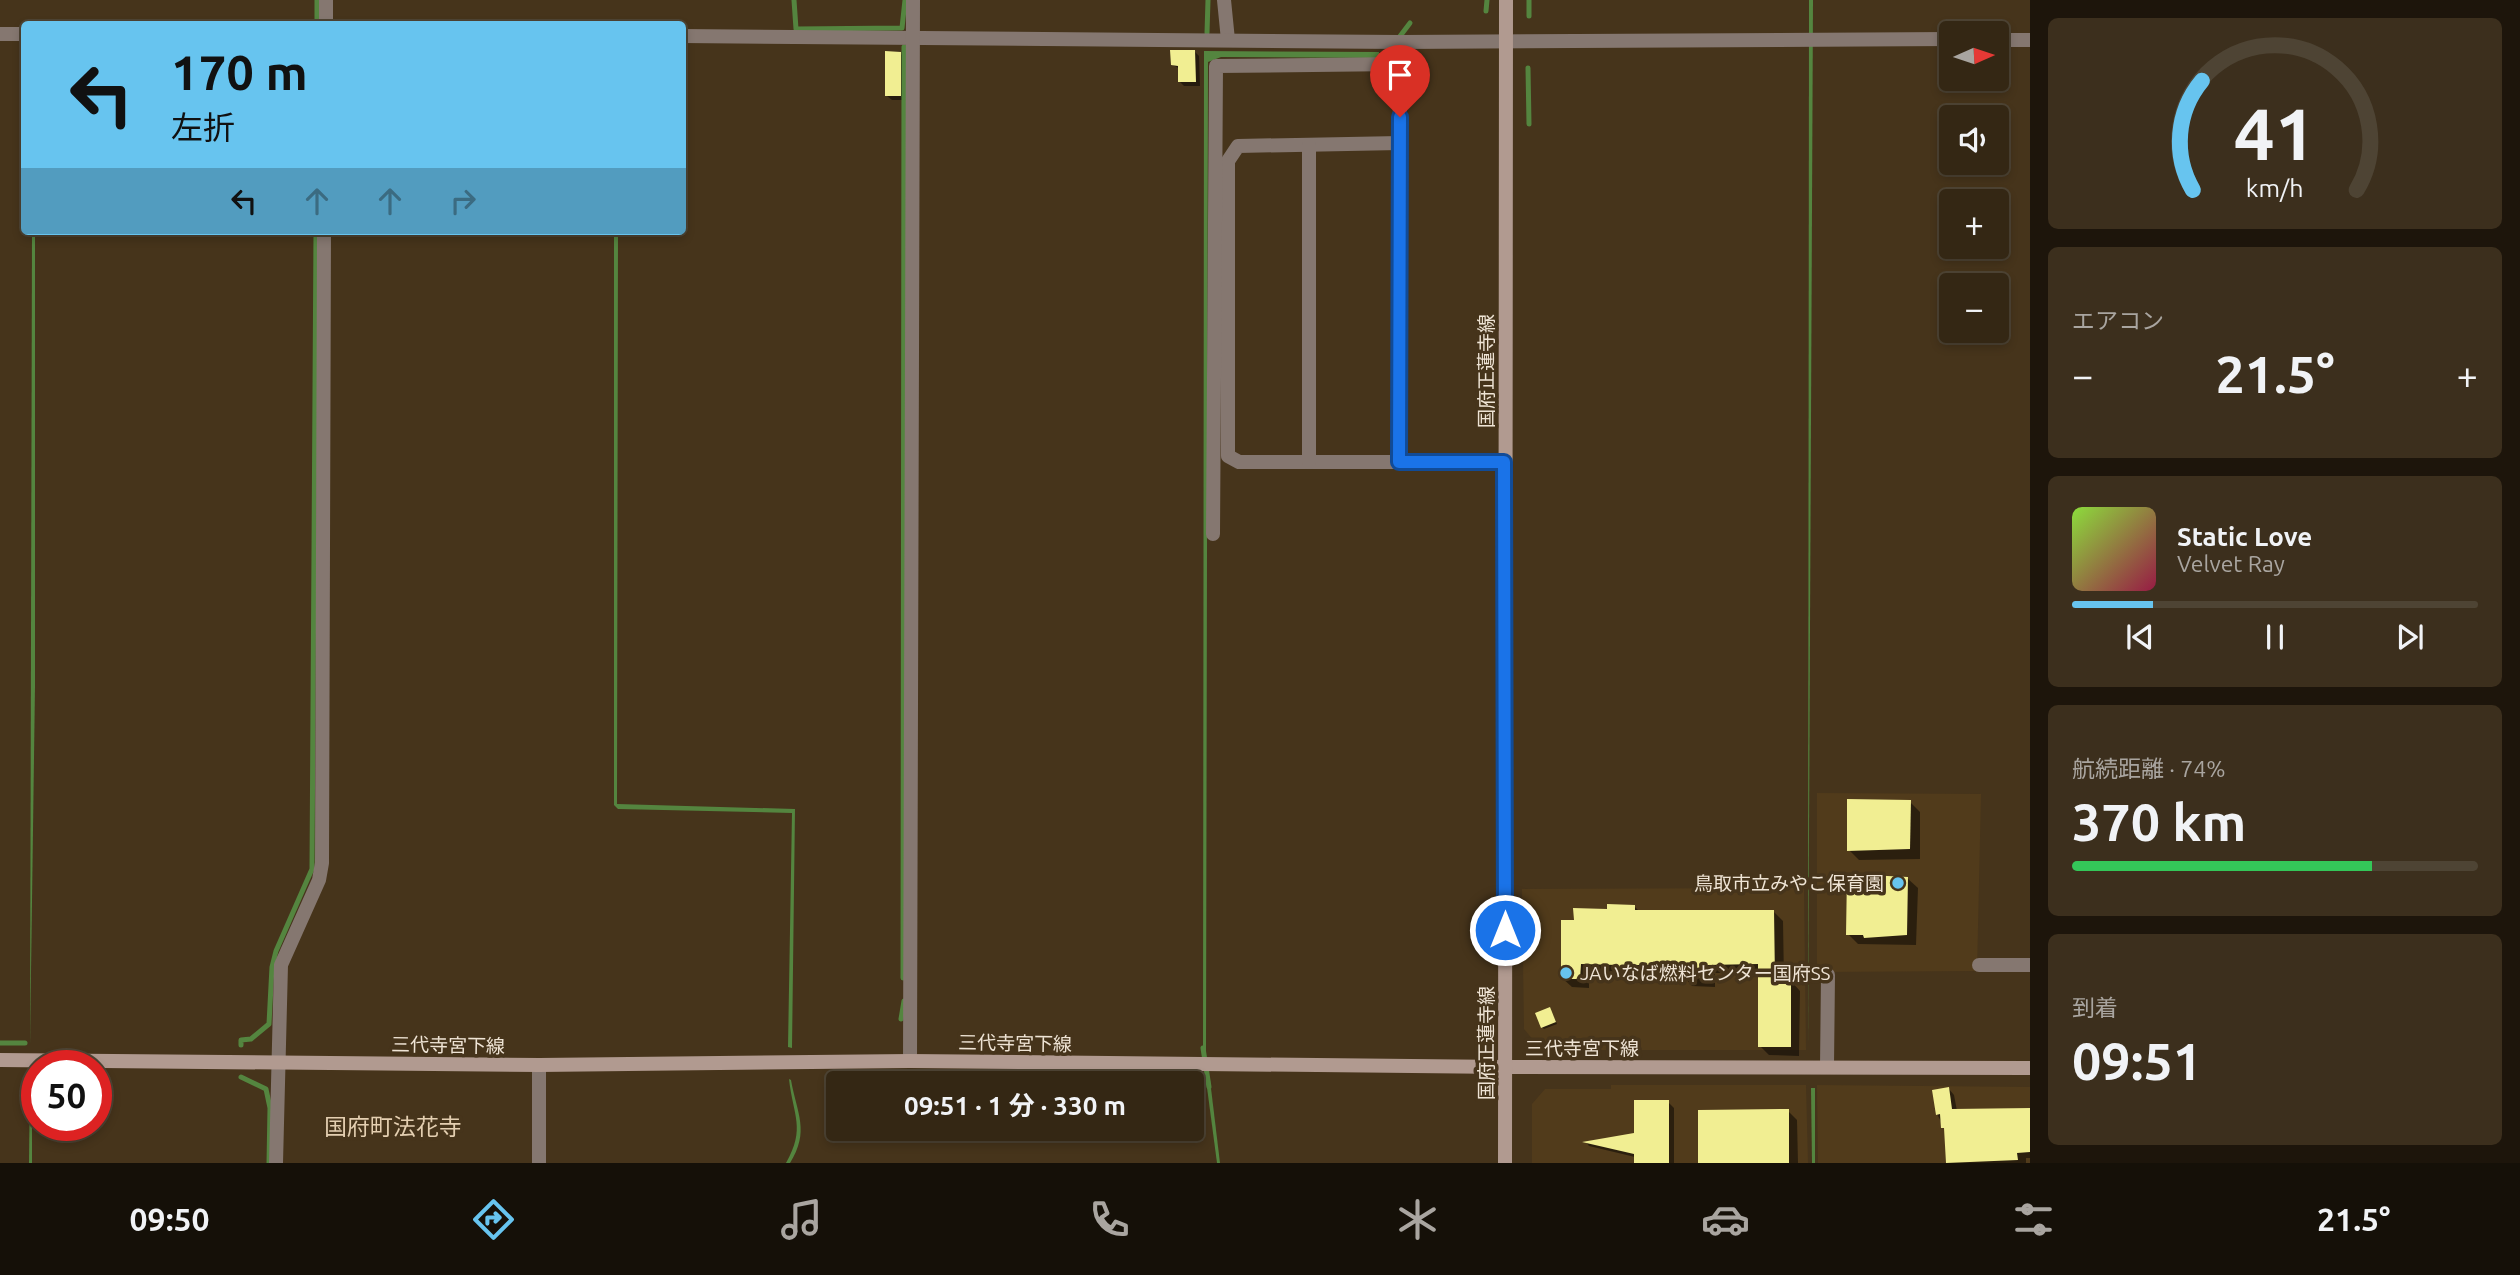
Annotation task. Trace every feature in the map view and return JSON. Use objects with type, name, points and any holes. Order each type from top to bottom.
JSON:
[{"type":"main road","name":"国府正蓮寺線","points":[[1505,1163],[1506,0]]},
{"type":"main road","name":"三代寺宮下線","points":[[0,1060],[539,1065],[910,1061],[1506,1068],[2030,1068]]},
{"type":"street","points":[[326,0],[326,21]]},
{"type":"street","points":[[910,1061],[913,0]]},
{"type":"street","points":[[1224,0],[1228,40]]},
{"type":"street","points":[[0,34],[21,34]]},
{"type":"street","points":[[686,36],[1400,42],[1939,39]]},
{"type":"street","points":[[2009,40],[2030,40]]},
{"type":"street","points":[[1399,462],[1400,42]]},
{"type":"street","points":[[1213,534],[1216,66],[1400,64]]},
{"type":"street","points":[[1400,143],[1237,146],[1228,161],[1228,456],[1239,462],[1504,462]]},
{"type":"street","points":[[1309,145],[1309,462]]},
{"type":"street","points":[[276,1163],[281,965],[319,880],[322,863],[324,235]]},
{"type":"street","points":[[1979,965],[2030,965]]},
{"type":"street","points":[[1827,1066],[1828,975]]},
{"type":"street","points":[[539,1065],[539,1163]]},
{"type":"shaded area","points":[[1809,0],[1813,0],[1808,1048]]},
{"type":"shaded area","points":[[1204,51],[1379,52],[1378,58],[1221,57],[1208,62],[1206,1053],[1203,1053]]},
{"type":"shaded area","points":[[32,235],[35,235],[35,686],[30,1045]]},
{"type":"shaded area","points":[[614,235],[618,235],[617,804],[795,809],[792,1048],[788,1047],[792,813],[618,809],[614,805]]},
{"type":"shaded area","name":"鳥取市立みやこ保育園","points":[[1817,793],[1981,794],[1977,971],[1817,972]]},
{"type":"shaded area","points":[[1804,888],[1806,1050],[1551,1050],[1539,1047],[1524,1029],[1522,889]]},
{"type":"shaded area","points":[[789,1079],[799,1113],[801,1132],[796,1152],[790,1163],[786,1163],[797,1131]]},
{"type":"shaded area","points":[[1206,1080],[1210,1080],[1220,1163],[1217,1163]]},
{"type":"shaded area","points":[[1611,1085],[1806,1085],[1808,1163],[1532,1163],[1532,1104],[1545,1089],[1611,1089]]},
{"type":"shaded area","points":[[1817,1085],[2030,1087],[2030,1163],[1818,1163]]},
{"type":"shaded area","points":[[1811,1088],[1815,1088],[1815,1163],[1812,1163]]},
{"type":"shaded area","points":[[29,1141],[32,1141],[32,1163],[29,1163]]},
{"type":"building","points":[[1170,50],[1195,50],[1196,82],[1178,82],[1178,66],[1171,65]]},
{"type":"building","points":[[885,51],[901,52],[901,96],[885,96]]},
{"type":"building","points":[[1847,799],[1911,800],[1910,849],[1847,851]]},
{"type":"building","points":[[1847,874],[1908,877],[1907,935],[1864,938],[1863,935],[1846,935]]},
{"type":"building","points":[[1607,904],[1635,905],[1635,910],[1774,910],[1775,980],[1791,980],[1791,1047],[1758,1047],[1758,964],[1707,965],[1707,978],[1681,977],[1680,965],[1637,965],[1637,974],[1618,974],[1618,965],[1581,964],[1580,979],[1561,979],[1561,920],[1574,920],[1573,908],[1607,909]]},
{"type":"building","points":[[1550,1007],[1556,1022],[1541,1028],[1535,1013]]},
{"type":"building","points":[[1949,1087],[1952,1109],[2030,1108],[2030,1152],[2017,1153],[2018,1160],[1946,1163],[1944,1128],[1941,1128],[1940,1114],[1936,1115],[1932,1090]]},
{"type":"building","points":[[1634,1100],[1669,1100],[1669,1163],[1634,1163],[1634,1154],[1582,1142],[1634,1133]]},
{"type":"building","points":[[1789,1109],[1789,1163],[1698,1163],[1698,1110]]},
{"type":"waterway","points":[[317,0],[317,21]]},
{"type":"waterway","points":[[794,0],[796,29],[902,28],[905,0]]},
{"type":"waterway","points":[[1207,33],[1208,0]]},
{"type":"waterway","points":[[1486,11],[1487,0]]},
{"type":"waterway","points":[[1529,0],[1529,16]]},
{"type":"waterway","points":[[1374,55],[1385,56],[1410,23]]},
{"type":"waterway","points":[[903,978],[904,47]]},
{"type":"waterway","points":[[1528,68],[1529,124]]},
{"type":"waterway","points":[[241,1045],[241,1040],[251,1039],[269,1024],[272,967],[276,951],[312,869],[316,235]]},
{"type":"waterway","points":[[901,1019],[904,1001]]},
{"type":"waterway","points":[[0,1043],[25,1043]]},
{"type":"waterway","points":[[1203,1048],[1209,1087]]},
{"type":"waterway","points":[[241,1077],[266,1089],[270,1108],[269,1163]]},
{"type":"place","name":"鳥取市立みやこ保育園","points":[[1898,883]]},
{"type":"place","name":"JAいなば燃料センター国府SS","points":[[1566,973]]},
{"type":"district","name":"国府町法花寺","points":[[393,1127]]},
{"type":"route","points":[[1400,117],[1399,462],[1504,462],[1505,930]]}]
